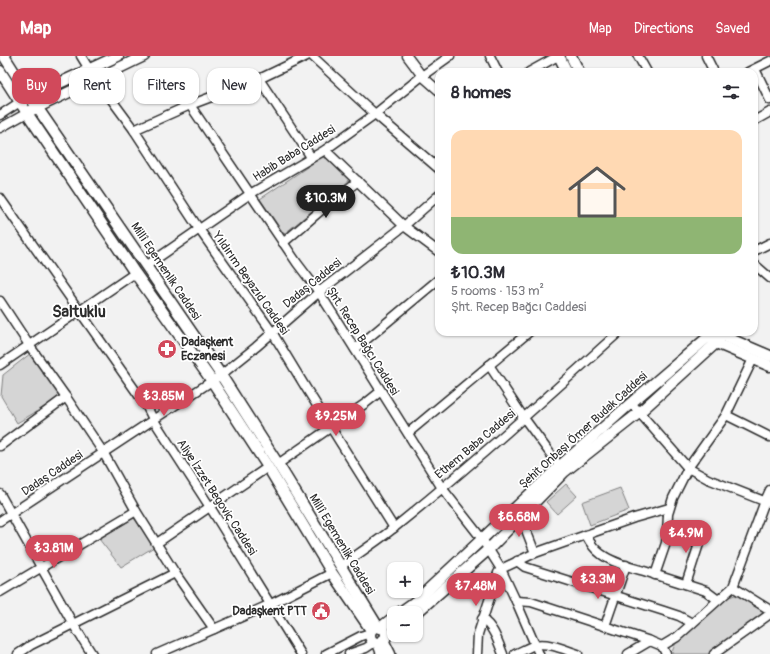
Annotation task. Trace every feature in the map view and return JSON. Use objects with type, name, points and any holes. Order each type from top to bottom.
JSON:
[{"type":"main road","name":"Millî Egemenlik Caddesi","points":[[4,56],[12,69]]},
{"type":"main road","points":[[91,68],[118,56]]},
{"type":"main road","points":[[119,68],[144,56]]},
{"type":"main road","points":[[558,56],[565,68]]},
{"type":"main road","points":[[571,56],[577,68]]},
{"type":"main road","name":"Millî Egemenlik Caddesi","points":[[0,71],[12,90]]},
{"type":"main road","points":[[27,112],[69,92]]},
{"type":"main road","name":"Millî Egemenlik Caddesi","points":[[21,104],[135,273],[273,465],[341,566],[375,629]]},
{"type":"main road","name":"Millî Egemenlik Caddesi","points":[[36,104],[221,375],[273,465],[332,573],[375,629]]},
{"type":"main road","name":"Şehit Onbaşı Ömer Budak Caddesi","points":[[409,606],[482,539],[562,469],[631,403],[714,336]]},
{"type":"main road","name":"Şehit Onbaşı Ömer Budak Caddesi","points":[[423,607],[489,549],[521,517],[562,469],[640,412],[714,336]]},
{"type":"main road","points":[[717,336],[753,359],[770,366]]},
{"type":"main road","points":[[719,336],[734,340],[770,356]]},
{"type":"main road","points":[[387,621],[375,629],[370,637],[380,641],[390,654]]},
{"type":"main road","points":[[375,629],[385,632],[380,641],[382,654]]},
{"type":"main road","points":[[380,641],[387,636]]},
{"type":"street","name":"Yıldırım Beyazıd Caddesi","points":[[81,56],[88,68]]},
{"type":"street","points":[[261,78],[307,56]]},
{"type":"street","points":[[312,56],[375,114],[435,166]]},
{"type":"street","points":[[407,56],[422,76],[435,87]]},
{"type":"street","name":"Habib Baba Caddesi","points":[[146,266],[250,194],[325,150],[375,114],[422,76],[450,56]]},
{"type":"street","points":[[490,56],[496,68]]},
{"type":"street","points":[[536,68],[558,56]]},
{"type":"street","points":[[638,56],[644,68]]},
{"type":"street","points":[[706,56],[712,68]]},
{"type":"street","points":[[755,68],[770,61]]},
{"type":"street","points":[[758,81],[770,100]]},
{"type":"street","points":[[261,82],[311,157]]},
{"type":"street","points":[[134,130],[207,99]]},
{"type":"street","points":[[0,115],[17,104]]},
{"type":"street","name":"Yıldırım Beyazıd Caddesi","points":[[115,104],[134,130],[199,229],[272,332],[394,528]]},
{"type":"street","name":"Şht. Recep Bağcı Caddesi","points":[[190,105],[283,243],[319,292],[442,488],[489,549],[501,569],[539,654]]},
{"type":"street","points":[[0,128],[27,112]]},
{"type":"street","points":[[758,119],[770,112]]},
{"type":"street","points":[[325,150],[404,226],[435,249]]},
{"type":"street","points":[[283,243],[358,181]]},
{"type":"street","name":"Aliye İzzet Begoviç Caddesi","points":[[0,199],[147,407],[153,419],[210,507],[301,654]]},
{"type":"street","name":"Dadaş Caddesi","points":[[0,521],[221,375],[256,347],[319,292],[404,226],[435,199]]},
{"type":"street","points":[[758,249],[770,243]]},
{"type":"street","points":[[758,268],[770,278]]},
{"type":"street","points":[[0,365],[135,273]]},
{"type":"street","points":[[355,348],[435,282]]},
{"type":"street","points":[[0,302],[103,452],[136,510],[175,573],[214,629]]},
{"type":"street","points":[[408,433],[524,336]]},
{"type":"street","name":"Ethem Baba Caddesi","points":[[341,566],[394,528],[442,488],[524,418],[614,336]]},
{"type":"street","points":[[655,574],[665,546],[668,532],[667,520],[669,508],[673,498],[688,468],[726,415],[753,359]]},
{"type":"street","points":[[489,365],[524,418],[562,469]]},
{"type":"street","points":[[157,543],[331,428],[381,392]]},
{"type":"street","points":[[0,446],[66,397]]},
{"type":"street","points":[[631,403],[688,468],[708,479],[767,502]]},
{"type":"street","points":[[726,415],[770,437]]},
{"type":"street","points":[[516,601],[531,602],[605,626],[650,641],[664,650],[733,587],[767,502],[770,490]]},
{"type":"street","points":[[0,494],[73,624],[92,654]]},
{"type":"street","points":[[477,654],[478,634],[482,619],[498,573],[501,569],[535,553],[634,518],[669,508]]},
{"type":"street","points":[[0,592],[136,510]]},
{"type":"street","points":[[521,517],[535,553]]},
{"type":"street","points":[[668,532],[699,544],[686,584]]},
{"type":"street","points":[[586,535],[590,544],[603,555],[626,566],[706,591],[718,600]]},
{"type":"street","points":[[517,561],[525,567],[616,595],[678,616],[692,623]]},
{"type":"street","points":[[605,626],[626,566]]},
{"type":"street","points":[[18,654],[31,645],[175,573]]},
{"type":"street","points":[[157,654],[271,604],[332,573]]},
{"type":"street","points":[[733,587],[770,610]]},
{"type":"street","points":[[714,654],[770,614]]},
{"type":"street","points":[[482,619],[491,627],[504,654]]},
{"type":"street","points":[[326,654],[375,629]]},
{"type":"street","points":[[350,654],[380,641]]},
{"type":"street","points":[[628,654],[650,641]]},
{"type":"street","points":[[515,654],[535,645],[550,645],[578,654]]},
{"type":"shaded area","points":[[322,157],[328,159],[350,180],[284,234],[260,199]]},
{"type":"shaded area","points":[[31,353],[61,397],[17,423],[1,396],[3,375]]},
{"type":"shaded area","points":[[566,484],[577,496],[557,514],[546,502]]},
{"type":"shaded area","points":[[620,488],[629,510],[590,525],[582,502]]},
{"type":"shaded area","points":[[134,518],[154,547],[121,567],[99,539]]},
{"type":"shaded area","points":[[735,595],[767,611],[708,654],[672,654],[677,641],[729,597]]},
{"type":"place","name":"Dadaşkent Eczanesi","points":[[167,349]]},
{"type":"place","name":"Dadaşkent PTT","points":[[321,611]]},
{"type":"district","name":"Saltuklu","points":[[79,311]]}]
